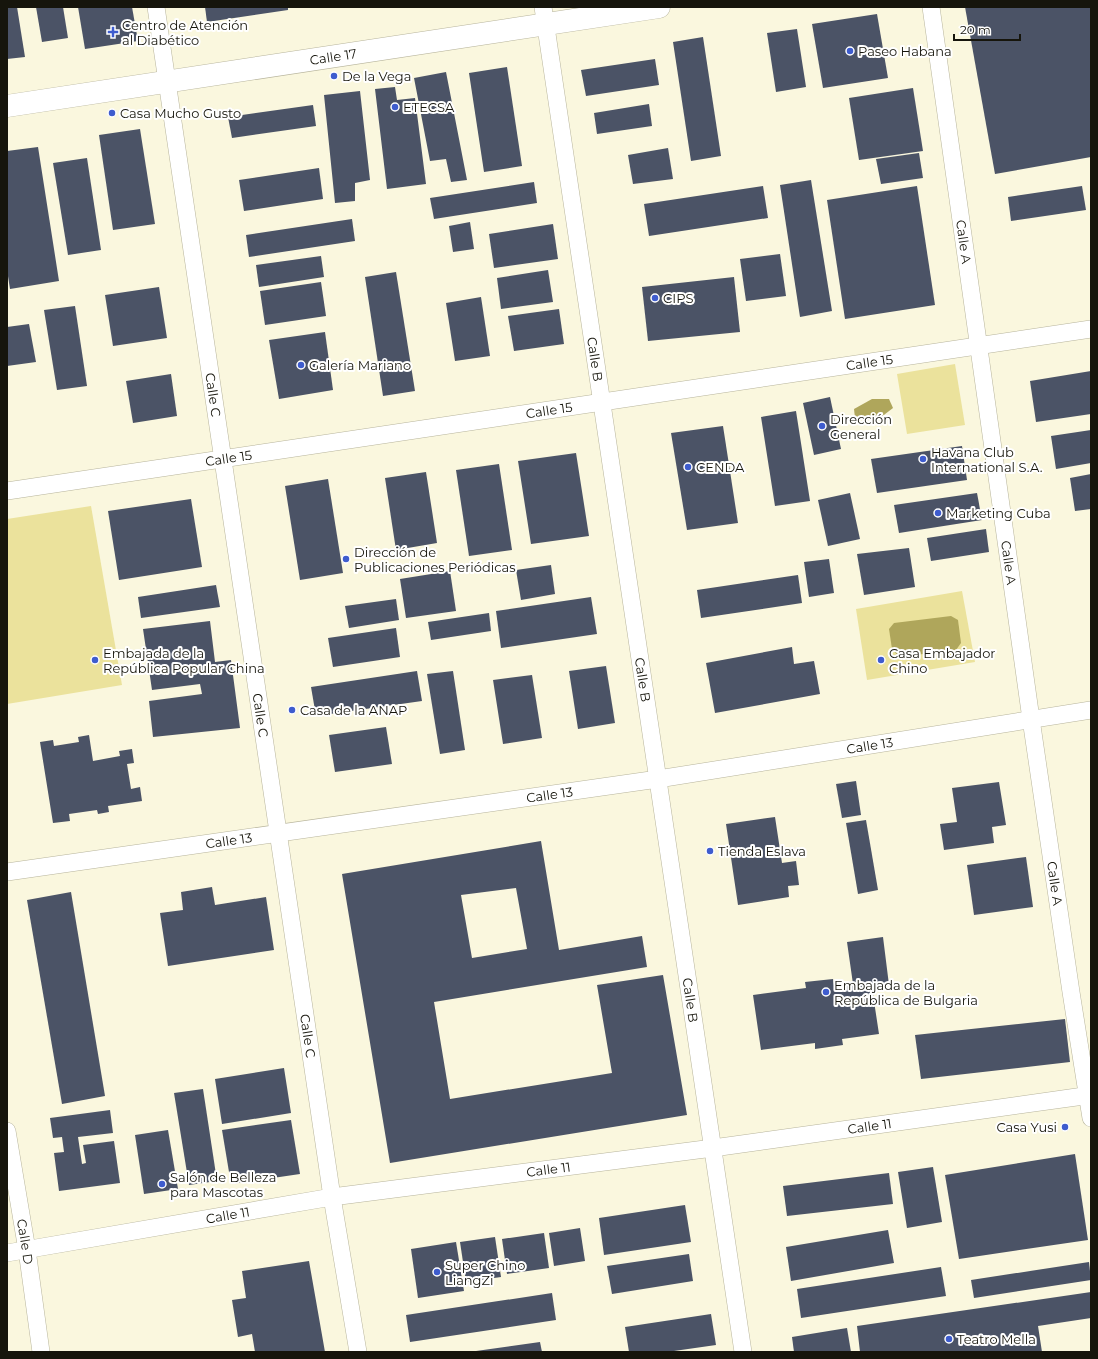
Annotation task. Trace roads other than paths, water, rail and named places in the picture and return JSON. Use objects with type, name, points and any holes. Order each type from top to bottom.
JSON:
[{"type":"street","name":"Calle C","points":[[156,7],[332,1197],[358,1352]]},
{"type":"street","name":"Calle 17","points":[[7,106],[167,81],[544,16],[660,7]]},
{"type":"street","name":"Calle A","points":[[930,7],[1031,719],[1089,1096],[1091,1118]]},
{"type":"street","name":"Calle B","points":[[544,16],[743,1352]]},
{"type":"street","name":"Calle 15","points":[[7,491],[601,401],[978,347],[1091,329]]},
{"type":"street","name":"Calle 13","points":[[7,872],[658,779],[1091,710]]},
{"type":"street","name":"Calle 11","points":[[7,1253],[332,1197],[713,1148],[1089,1096]]},
{"type":"street","name":"Calle D","points":[[7,1131],[27,1250],[41,1352]]},
{"type":"place","name":"Centro de Atención al Diabético","points":[[113,32]]},
{"type":"place","name":"Paseo Habana","points":[[850,51]]},
{"type":"place","name":"De la Vega","points":[[334,76]]},
{"type":"place","name":"ETECSA","points":[[395,107]]},
{"type":"place","name":"Casa Mucho Gusto","points":[[112,113]]},
{"type":"place","name":"CIPS","points":[[655,298]]},
{"type":"place","name":"Galería Mariano","points":[[301,365]]},
{"type":"place","name":"Dirección General","points":[[822,426]]},
{"type":"place","name":"Havana Club International S.A.","points":[[923,459]]},
{"type":"place","name":"CENDA","points":[[688,467]]},
{"type":"place","name":"Marketing Cuba","points":[[938,513]]},
{"type":"place","name":"Dirección de Publicaciones Periódicas","points":[[346,559]]},
{"type":"place","name":"Embajada de la República Popular China","points":[[95,660]]},
{"type":"place","name":"Casa Embajador Chino","points":[[881,660]]},
{"type":"place","name":"Casa de la ANAP","points":[[292,710]]},
{"type":"place","name":"Tienda Eslava","points":[[710,851]]},
{"type":"place","name":"Embajada de la República de Bulgaria","points":[[826,992]]},
{"type":"place","name":"Casa Yusi","points":[[1065,1127]]},
{"type":"place","name":"Salón de Belleza para Mascotas","points":[[162,1184]]},
{"type":"place","name":"Super Chino LiangZi","points":[[437,1272]]},
{"type":"place","name":"Teatro Mella","points":[[949,1339]]}]
